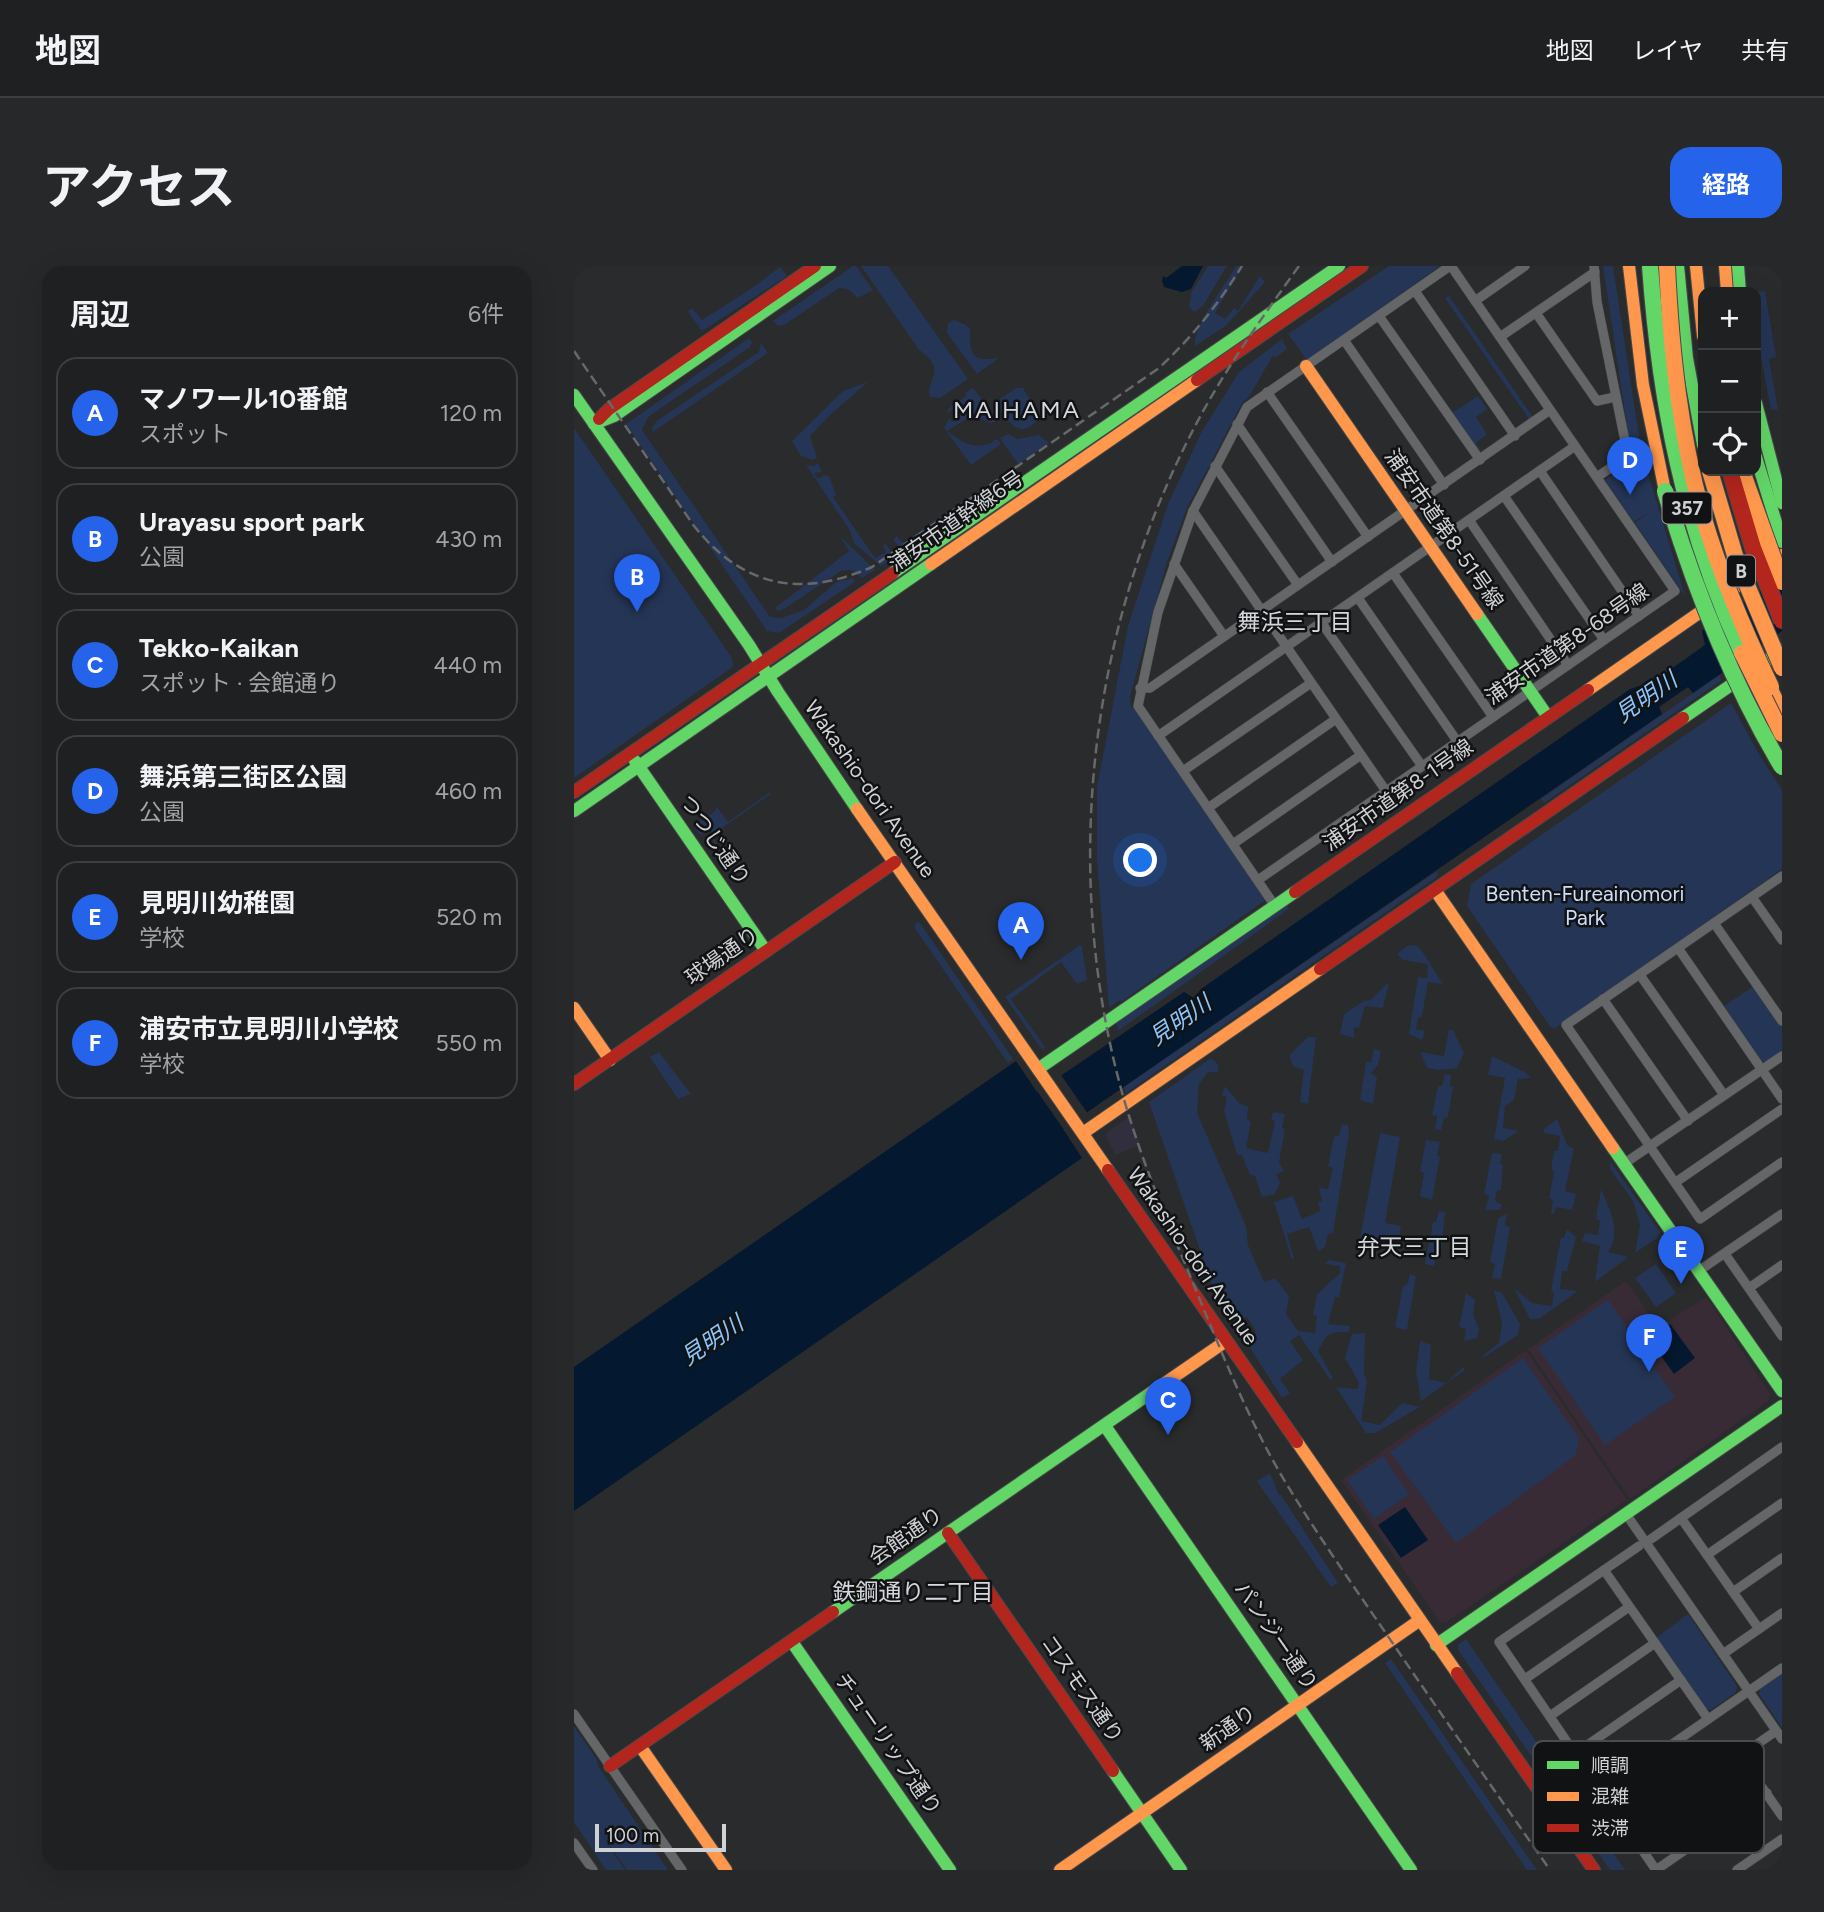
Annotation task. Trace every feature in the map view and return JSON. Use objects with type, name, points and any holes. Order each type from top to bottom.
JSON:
[{"type":"main road","points":[[594,424],[608,409],[815,266]]},
{"type":"main road","points":[[594,424],[614,416],[830,266]]},
{"type":"main road","points":[[1296,294],[1322,266]]},
{"type":"main road","name":"浦安市道幹線6号","points":[[574,811],[635,760],[1339,266]]},
{"type":"main road","name":"浦安市道幹線6号","points":[[765,670],[1362,266]]},
{"type":"main road","name":"357","points":[[1629,266],[1643,385],[1665,491],[1690,570],[1716,639],[1755,720],[1782,767]]},
{"type":"main road","name":"357","points":[[1650,266],[1662,391],[1687,510],[1706,572],[1731,634],[1782,734]]},
{"type":"main road","points":[[1667,266],[1674,358],[1694,482],[1712,546],[1731,597],[1782,710]]},
{"type":"main road","points":[[1678,266],[1686,358],[1698,419]]},
{"type":"main road","points":[[1696,266],[1698,287]]},
{"type":"main road","points":[[1725,266],[1727,287]]},
{"type":"main road","points":[[1738,266],[1740,287]]},
{"type":"main road","name":"浦安市道第8-51号線","points":[[1306,366],[1548,717]]},
{"type":"main road","name":"Wakashio-dori Avenue","points":[[574,395],[1533,1783]]},
{"type":"main road","points":[[1758,413],[1782,503]]},
{"type":"main road","points":[[1761,473],[1782,542]]},
{"type":"main road","name":"B","points":[[1711,476],[1736,559],[1782,668]]},
{"type":"main road","name":"B","points":[[1731,476],[1753,548],[1782,621]]},
{"type":"main road","points":[[1744,476],[1782,582]]},
{"type":"main road","name":"浦安市道第8-1号線","points":[[1043,1076],[1275,906],[1782,555]]},
{"type":"main road","points":[[1080,1128],[1436,890],[1782,650]]},
{"type":"main road","name":"浦安市道幹線6号","points":[[574,792],[635,760]]},
{"type":"main road","name":"つつじ通り","points":[[635,760],[766,951]]},
{"type":"main road","name":"球場通り","points":[[574,1084],[895,862]]},
{"type":"main road","points":[[1436,890],[1782,1391]]},
{"type":"main road","points":[[574,1007],[610,1060]]},
{"type":"main road","name":"会館通り","points":[[610,1766],[1226,1341]]},
{"type":"main road","points":[[1436,1645],[1782,1406]]},
{"type":"main road","name":"パンジー通り","points":[[1105,1426],[1411,1870]]},
{"type":"main road","name":"コスモス通り","points":[[948,1533],[1181,1870]]},
{"type":"main road","name":"新通り","points":[[1060,1870],[1420,1620]]},
{"type":"main road","name":"チューリップ通り","points":[[792,1642],[950,1870]]},
{"type":"main road","points":[[640,1746],[726,1870]]},
{"type":"main road","name":"Wakashio-dori Avenue","points":[[1582,1853],[1594,1870]]},
{"type":"street","name":"浦安市道第8-68号線","points":[[1258,880],[1675,591],[1451,266],[1247,407],[1193,512],[1158,612],[1138,706],[1275,906]]},
{"type":"street","points":[[1475,301],[1525,266]]},
{"type":"street","points":[[1500,337],[1594,269]]},
{"type":"street","points":[[1594,269],[1597,302],[1628,456],[1597,477]]},
{"type":"street","points":[[1415,290],[1515,436]]},
{"type":"street","points":[[1536,313],[1597,401],[1615,397]]},
{"type":"street","points":[[1379,316],[1480,460]]},
{"type":"street","points":[[1344,340],[1444,485]]},
{"type":"street","points":[[1268,392],[1368,537]]},
{"type":"street","points":[[1140,688],[1150,688],[1550,410]]},
{"type":"street","points":[[1237,424],[1332,562]]},
{"type":"street","points":[[1158,736],[1575,446]]},
{"type":"street","points":[[1215,466],[1298,586]]},
{"type":"street","points":[[1539,471],[1639,616]]},
{"type":"street","points":[[1504,496],[1604,640]]},
{"type":"street","points":[[1193,512],[1386,791]]},
{"type":"street","points":[[1469,520],[1568,665]]},
{"type":"street","points":[[1174,564],[1224,636]]},
{"type":"street","points":[[1393,573],[1493,717]]},
{"type":"street","points":[[1358,598],[1457,741]]},
{"type":"street","points":[[1321,622],[1422,766]]},
{"type":"street","points":[[1183,771],[1311,683]]},
{"type":"street","points":[[1208,807],[1336,719]]},
{"type":"street","points":[[1233,844],[1361,755]]},
{"type":"street","points":[[1782,876],[1566,1025],[1700,1219],[1782,1162]]},
{"type":"street","points":[[1752,897],[1782,940]]},
{"type":"street","points":[[1714,923],[1782,1021]]},
{"type":"street","points":[[1678,948],[1782,1099]]},
{"type":"street","points":[[1640,975],[1724,1095]]},
{"type":"street","points":[[1603,999],[1688,1121]]},
{"type":"street","points":[[1625,1163],[1782,1056]]},
{"type":"street","points":[[1676,1182],[1782,1109]]},
{"type":"street","points":[[1700,1270],[1782,1214]]},
{"type":"street","points":[[1725,1254],[1782,1336]]},
{"type":"street","points":[[1749,1288],[1782,1265]]},
{"type":"street","points":[[1773,1324],[1782,1317]]},
{"type":"street","points":[[1651,1538],[1782,1447]]},
{"type":"street","points":[[1707,1555],[1782,1503]]},
{"type":"street","points":[[1626,1514],[1779,1735]]},
{"type":"street","points":[[1681,1518],[1759,1629]]},
{"type":"street","points":[[1568,1741],[1499,1642],[1639,1546]]},
{"type":"street","points":[[1733,1592],[1782,1558]]},
{"type":"street","points":[[1604,1570],[1708,1719]]},
{"type":"street","points":[[1525,1679],[1629,1607]]},
{"type":"street","points":[[1723,1654],[1782,1613]]},
{"type":"street","points":[[1550,1716],[1655,1643]]},
{"type":"street","points":[[1676,1741],[1782,1668]]},
{"type":"street","points":[[1593,1741],[1681,1680]]},
{"type":"street","points":[[574,1714],[682,1870]]},
{"type":"street","points":[[1764,1789],[1782,1815]]},
{"type":"street","points":[[1764,1851],[1782,1839]]},
{"type":"street","points":[[574,1843],[593,1870]]},
{"type":"street","points":[[1644,1853],[1656,1870],[1681,1853]]},
{"type":"street","points":[[1737,1870],[1762,1853]]},
{"type":"shaded area","points":[[1131,1115],[1140,1145],[1115,1155],[1105,1134]]},
{"type":"shaded area","points":[[1626,1281],[1658,1327],[1706,1297],[1770,1394],[1769,1400],[1630,1499],[1528,1349]]},
{"type":"shaded area","points":[[1526,1350],[1627,1500],[1445,1623],[1440,1622],[1341,1480]]},
{"type":"green space","points":[[856,266],[873,290],[858,298],[848,289],[839,288],[784,325],[778,326],[773,321]]},
{"type":"green space","points":[[861,266],[888,266],[968,379],[940,398],[930,397],[933,363],[919,350]]},
{"type":"green space","points":[[1208,266],[1230,266],[1226,267],[1203,306],[1194,312],[1189,307],[1191,293]]},
{"type":"green space","points":[[1236,266],[1243,266],[1215,313],[1225,319],[1234,308],[1238,311],[1260,276],[1265,282],[1227,325],[1195,346],[1195,338],[1204,317]]},
{"type":"green space","points":[[1389,266],[1440,266],[1307,360],[1288,334]]},
{"type":"green space","points":[[1603,266],[1613,266],[1641,450],[1685,596],[1635,523],[1651,511],[1634,522],[1605,480],[1630,463],[1641,486],[1633,466]]},
{"type":"green space","points":[[780,267],[787,276],[702,331],[671,289],[688,311],[692,308],[702,320]]},
{"type":"green space","points":[[1765,291],[1776,357],[1769,359],[1778,409],[1771,410],[1761,358],[1761,292]]},
{"type":"green space","points":[[1449,296],[1533,417],[1529,419],[1445,298]]},
{"type":"green space","points":[[954,320],[970,329],[970,345],[977,357],[999,358],[977,374],[947,333],[948,323]]},
{"type":"green space","points":[[749,338],[752,342],[750,347],[648,417],[642,430],[770,617],[781,618],[804,610],[836,582],[853,578],[855,582],[779,633],[767,631],[626,424]]},
{"type":"green space","points":[[1282,339],[1287,349],[1275,358],[1273,355],[1250,395],[1242,403],[1187,508],[1167,562],[1130,697],[1131,708],[1134,708],[1267,899],[1109,1008],[1097,861],[1097,787],[1128,626],[1168,504],[1201,433],[1239,372]]},
{"type":"green space","points":[[761,343],[768,353],[653,432],[652,427],[658,420],[759,352]]},
{"type":"green space","points":[[868,382],[810,436],[817,458],[813,460],[801,456],[792,441],[843,391]]},
{"type":"green space","points":[[973,388],[995,417],[995,422],[990,423],[973,415],[947,431],[971,445],[984,445],[997,439],[1001,444],[971,465],[944,428],[949,418],[953,422],[968,411],[963,404],[947,413],[948,409]]},
{"type":"green space","points":[[1016,388],[1023,388],[1036,409],[1036,422],[1024,429],[1009,422],[997,406],[1000,399]]},
{"type":"green space","points":[[1478,396],[1487,409],[1476,417],[1487,434],[1476,443],[1481,450],[1479,452],[1452,413]]},
{"type":"green space","points":[[574,428],[732,658],[733,667],[574,778]]},
{"type":"green space","points":[[1008,434],[1017,439],[1039,435],[1049,443],[1018,464],[1000,438]]},
{"type":"green space","points":[[818,463],[822,472],[814,473],[817,478],[829,476],[836,495],[833,497],[875,558],[886,552],[883,546],[886,544],[893,558],[881,566],[854,543],[849,529],[806,465],[814,466]]},
{"type":"green space","points":[[967,498],[971,504],[906,550],[901,550],[893,539],[897,536],[903,543]]},
{"type":"green space","points":[[840,536],[875,570],[862,578],[851,570],[841,571],[778,611],[775,608],[849,551]]},
{"type":"green space","points":[[1719,675],[1722,680],[1544,803],[1541,799]]},
{"type":"green space","name":"Benten-Fureainomori Park","points":[[1731,703],[1782,790],[1782,869],[1554,1029],[1551,1028],[1467,906],[1471,884]]},
{"type":"green space","points":[[770,792],[771,794],[712,835],[717,843],[715,844],[711,838],[705,842],[703,839],[713,833],[710,829],[700,835],[693,825],[714,812],[717,807],[728,822]]},
{"type":"green space","points":[[1437,871],[1438,876],[1126,1093],[1124,1087]]},
{"type":"green space","points":[[1287,904],[1289,909],[1118,1031],[1116,1022]]},
{"type":"green space","points":[[917,922],[1013,1059],[1008,1063],[914,927]]},
{"type":"green space","points":[[1080,945],[1087,980],[1077,984],[1061,962],[1011,999],[1045,1047],[1044,1050],[1005,997]]},
{"type":"green space","points":[[1415,945],[1420,948],[1443,984],[1428,982],[1422,1016],[1418,1018],[1416,1029],[1425,1031],[1422,1040],[1409,1034],[1418,977],[1427,978],[1428,964],[1403,960],[1397,954],[1407,946]]},
{"type":"green space","points":[[1389,982],[1383,1008],[1365,1006],[1359,1028],[1354,1027],[1354,1038],[1340,1034],[1344,1014],[1364,1001],[1371,1000]]},
{"type":"green space","points":[[1754,986],[1782,1027],[1782,1051],[1766,1062],[1762,1061],[1724,1006]]},
{"type":"green space","points":[[1449,1029],[1453,1030],[1464,1053],[1457,1068],[1427,1068],[1420,1052],[1444,1056]]},
{"type":"green space","points":[[1308,1037],[1316,1037],[1308,1104],[1300,1102],[1304,1070],[1293,1066],[1289,1055]]},
{"type":"green space","points":[[1374,1049],[1381,1051],[1378,1065],[1371,1073],[1377,1077],[1373,1104],[1360,1100],[1366,1062],[1371,1062]]},
{"type":"green space","points":[[659,1052],[691,1094],[678,1099],[650,1057]]},
{"type":"green space","points":[[1492,1056],[1525,1072],[1531,1078],[1518,1079],[1514,1100],[1505,1106],[1503,1128],[1519,1131],[1503,1141],[1494,1139],[1505,1078],[1488,1075]]},
{"type":"green space","points":[[1211,1058],[1218,1064],[1218,1072],[1208,1072],[1199,1084],[1197,1113],[1246,1226],[1248,1245],[1264,1282],[1275,1278],[1289,1296],[1286,1314],[1298,1331],[1315,1333],[1317,1316],[1313,1315],[1317,1294],[1340,1273],[1340,1266],[1325,1264],[1329,1260],[1346,1263],[1339,1298],[1335,1297],[1328,1324],[1350,1326],[1349,1332],[1329,1335],[1318,1351],[1333,1378],[1331,1381],[1299,1335],[1290,1341],[1303,1360],[1280,1379],[1290,1393],[1282,1398],[1245,1340],[1256,1331],[1247,1317],[1235,1325],[1212,1285],[1149,1102]]},
{"type":"green space","points":[[1445,1074],[1451,1075],[1450,1086],[1453,1087],[1448,1117],[1444,1118],[1441,1130],[1435,1129],[1437,1116],[1432,1115],[1438,1086],[1442,1086]]},
{"type":"green space","points":[[1225,1086],[1239,1103],[1248,1107],[1247,1120],[1251,1121],[1246,1148],[1268,1153],[1275,1121],[1271,1120],[1273,1112],[1285,1114],[1279,1162],[1284,1171],[1276,1174],[1280,1183],[1275,1194],[1262,1197],[1255,1176],[1250,1175],[1242,1155],[1237,1155],[1224,1110],[1227,1097],[1222,1095]]},
{"type":"green space","points":[[1557,1119],[1567,1145],[1574,1149],[1565,1191],[1576,1194],[1572,1210],[1556,1207],[1554,1214],[1551,1214],[1553,1200],[1549,1198],[1554,1172],[1551,1169],[1560,1136],[1544,1133],[1544,1129]]},
{"type":"green space","points":[[1342,1124],[1348,1125],[1349,1134],[1333,1233],[1328,1234],[1325,1247],[1318,1251],[1309,1227],[1287,1234],[1294,1258],[1292,1260],[1274,1202],[1293,1196],[1302,1219],[1320,1211],[1318,1202],[1322,1201],[1319,1188],[1328,1189],[1333,1168],[1328,1166],[1334,1136],[1339,1136]]},
{"type":"green space","points":[[1380,1133],[1400,1137],[1385,1223],[1401,1226],[1398,1245],[1360,1238]]},
{"type":"green space","points":[[1426,1140],[1440,1142],[1432,1200],[1420,1196],[1424,1173],[1420,1172]]},
{"type":"green space","points":[[1492,1153],[1502,1154],[1501,1190],[1497,1190],[1495,1201],[1502,1205],[1500,1210],[1485,1210],[1489,1196],[1484,1194]]},
{"type":"green space","points":[[1610,1161],[1660,1232],[1657,1238],[1635,1253],[1640,1225],[1633,1201],[1610,1169]]},
{"type":"green space","points":[[1601,1189],[1614,1228],[1608,1252],[1628,1257],[1595,1282],[1600,1246],[1582,1241],[1585,1233],[1598,1235],[1600,1221],[1596,1218]]},
{"type":"green space","points":[[1439,1211],[1445,1212],[1441,1255],[1437,1255],[1434,1266],[1425,1264],[1433,1222],[1436,1222]]},
{"type":"green space","points":[[1507,1213],[1505,1225],[1510,1227],[1501,1279],[1492,1278],[1495,1264],[1490,1262],[1498,1219]]},
{"type":"green space","points":[[1567,1229],[1576,1237],[1567,1271],[1562,1271],[1560,1289],[1578,1291],[1539,1319],[1530,1319],[1514,1288],[1532,1303],[1552,1306],[1554,1292],[1551,1291],[1561,1238],[1564,1238]]},
{"type":"green space","points":[[1656,1264],[1676,1293],[1656,1307],[1635,1278]]},
{"type":"green space","points":[[1410,1274],[1416,1276],[1407,1330],[1395,1327],[1403,1286],[1407,1285]]},
{"type":"green space","points":[[1494,1290],[1502,1293],[1520,1324],[1518,1335],[1480,1358],[1499,1343],[1502,1323]]},
{"type":"green space","points":[[1466,1293],[1475,1300],[1473,1315],[1479,1329],[1477,1338],[1464,1341],[1466,1329],[1459,1327]]},
{"type":"green space","points":[[1608,1300],[1675,1397],[1605,1445],[1538,1348]]},
{"type":"green space","points":[[1365,1333],[1364,1373],[1367,1381],[1361,1421],[1380,1425],[1402,1403],[1420,1407],[1375,1433],[1366,1433],[1336,1387],[1357,1389],[1359,1383],[1345,1358],[1352,1334]]},
{"type":"green space","points":[[1420,1341],[1431,1345],[1429,1379],[1446,1383],[1463,1367],[1465,1370],[1421,1401],[1416,1372]]},
{"type":"green space","points":[[1523,1358],[1579,1438],[1576,1455],[1456,1543],[1390,1452]]},
{"type":"green space","points":[[1383,1456],[1409,1494],[1374,1519],[1347,1480]]},
{"type":"green space","points":[[1270,1473],[1279,1495],[1338,1583],[1331,1587],[1260,1486],[1257,1481]]},
{"type":"green space","points":[[1688,1614],[1737,1686],[1736,1692],[1711,1710],[1705,1709],[1656,1638]]},
{"type":"green space","points":[[1466,1639],[1536,1741],[1533,1741],[1533,1759],[1458,1650],[1458,1645]]},
{"type":"green space","points":[[1391,1659],[1537,1870],[1527,1870],[1385,1663]]},
{"type":"green space","points":[[1782,1673],[1782,1728],[1759,1694],[1760,1689]]},
{"type":"green space","points":[[574,1726],[668,1870],[627,1870],[589,1816],[625,1870],[606,1870],[574,1822]]},
{"type":"green space","points":[[1598,1853],[1613,1853],[1625,1870],[1610,1870]]},
{"type":"water","points":[[1182,266],[1203,266],[1191,289],[1182,292],[1164,287],[1163,276],[1166,278]]},
{"type":"water","name":"見明川","points":[[1782,576],[1782,631],[1693,693],[1688,687],[1659,707],[1662,714],[1063,1129],[1082,1158],[574,1511],[574,1367],[1016,1061],[1037,1092],[1184,992],[1194,998],[1201,989],[1630,689],[1654,681],[1705,645],[1702,631]]},
{"type":"water","points":[[1670,1324],[1695,1358],[1674,1374],[1649,1339]]},
{"type":"water","points":[[1405,1507],[1428,1540],[1401,1558],[1378,1525]]},
{"type":"pier","points":[[1061,1075],[1088,1114],[1064,1130],[1037,1091]]},
{"type":"railway","points":[[574,351],[694,526],[713,547],[733,563],[775,581],[798,584],[821,582],[846,577],[872,567],[1159,368],[1204,320],[1242,266]]},
{"type":"railway","points":[[1299,266],[1230,367],[1193,430],[1157,508],[1129,589],[1108,672],[1095,756],[1090,842],[1093,927],[1104,1012],[1123,1096],[1145,1162],[1242,1399],[1267,1449],[1338,1563],[1533,1846]]},
{"type":"railway","points":[[1538,1853],[1550,1870]]},
{"type":"traffic: fast","points":[[594,424],[614,416],[830,266]]},
{"type":"traffic: fast","points":[[893,573],[1339,266]]},
{"type":"traffic: fast","points":[[1650,266],[1660,367],[1678,464],[1705,559],[1742,653]]},
{"type":"traffic: fast","points":[[1678,266],[1687,358],[1698,418]]},
{"type":"traffic: fast","points":[[1738,266],[1740,287]]},
{"type":"traffic: fast","points":[[574,395],[749,645],[857,809]]},
{"type":"traffic: fast","points":[[1759,413],[1782,503]]},
{"type":"traffic: fast","points":[[1761,473],[1782,542]]},
{"type":"traffic: fast","points":[[1665,491],[1688,563],[1715,633],[1746,701],[1782,767]]},
{"type":"traffic: fast","points":[[574,811],[931,564]]},
{"type":"traffic: fast","points":[[1477,614],[1548,717]]},
{"type":"traffic: fast","points":[[1683,718],[1782,650]]},
{"type":"traffic: fast","points":[[635,761],[766,951]]},
{"type":"traffic: fast","points":[[1038,1069],[1295,892]]},
{"type":"traffic: fast","points":[[1613,1148],[1782,1391]]},
{"type":"traffic: fast","points":[[833,1612],[1152,1392]]},
{"type":"traffic: fast","points":[[1436,1645],[1782,1406]]},
{"type":"traffic: fast","points":[[1105,1426],[1411,1870]]},
{"type":"traffic: fast","points":[[792,1642],[950,1870]]},
{"type":"traffic: fast","points":[[1113,1771],[1181,1870]]},
{"type":"traffic: slow","points":[[1629,266],[1643,385],[1665,491]]},
{"type":"traffic: slow","points":[[1667,266],[1678,394],[1696,488],[1726,583],[1771,687]]},
{"type":"traffic: slow","points":[[1696,266],[1698,287]]},
{"type":"traffic: slow","points":[[1725,266],[1727,287]]},
{"type":"traffic: slow","points":[[1306,366],[1477,614]]},
{"type":"traffic: slow","points":[[931,564],[1197,380]]},
{"type":"traffic: slow","points":[[1711,476],[1736,559],[1782,668]]},
{"type":"traffic: slow","points":[[1744,476],[1782,582]]},
{"type":"traffic: slow","points":[[1724,595],[1782,555]]},
{"type":"traffic: slow","points":[[1588,690],[1709,606]]},
{"type":"traffic: slow","points":[[1742,653],[1782,734]]},
{"type":"traffic: slow","points":[[1771,687],[1782,710]]},
{"type":"traffic: slow","points":[[857,809],[1108,1170]]},
{"type":"traffic: slow","points":[[1435,890],[1613,1148]]},
{"type":"traffic: slow","points":[[1083,1133],[1320,969]]},
{"type":"traffic: slow","points":[[574,1008],[610,1060]]},
{"type":"traffic: slow","points":[[1152,1392],[1226,1341]]},
{"type":"traffic: slow","points":[[1297,1442],[1457,1673]]},
{"type":"traffic: slow","points":[[1060,1870],[1420,1620]]},
{"type":"traffic: slow","points":[[640,1746],[726,1870]]},
{"type":"traffic: jam","points":[[599,419],[609,409],[815,266]]},
{"type":"traffic: jam","points":[[1197,380],[1362,266]]},
{"type":"traffic: jam","points":[[1731,476],[1753,548],[1782,621]]},
{"type":"traffic: jam","points":[[574,792],[893,573]]},
{"type":"traffic: jam","points":[[1295,892],[1588,690]]},
{"type":"traffic: jam","points":[[1320,969],[1683,718]]},
{"type":"traffic: jam","points":[[574,1084],[895,862]]},
{"type":"traffic: jam","points":[[1108,1170],[1297,1442]]},
{"type":"traffic: jam","points":[[948,1533],[1113,1771]]},
{"type":"traffic: jam","points":[[610,1766],[833,1612]]},
{"type":"traffic: jam","points":[[1457,1673],[1533,1782]]},
{"type":"traffic: jam","points":[[1582,1853],[1594,1870]]},
{"type":"place","name":"舞浜第三街区公園","points":[[1630,495]]},
{"type":"place","name":"Urayasu sport park","points":[[637,612]]},
{"type":"place","name":"マノワール10番館","points":[[1021,960]]},
{"type":"place","name":"見明川幼稚園","points":[[1681,1284]]},
{"type":"place","name":"浦安市立見明川小学校","points":[[1649,1372]]},
{"type":"place","name":"Tekko-Kaikan","points":[[1168,1435]]},
{"type":"district","name":"MAIHAMA","points":[[1017,410]]},
{"type":"district","name":"舞浜三丁目","points":[[1295,622]]},
{"type":"district","name":"弁天三丁目","points":[[1414,1247]]},
{"type":"district","name":"鉄鋼通り二丁目","points":[[913,1592]]}]
